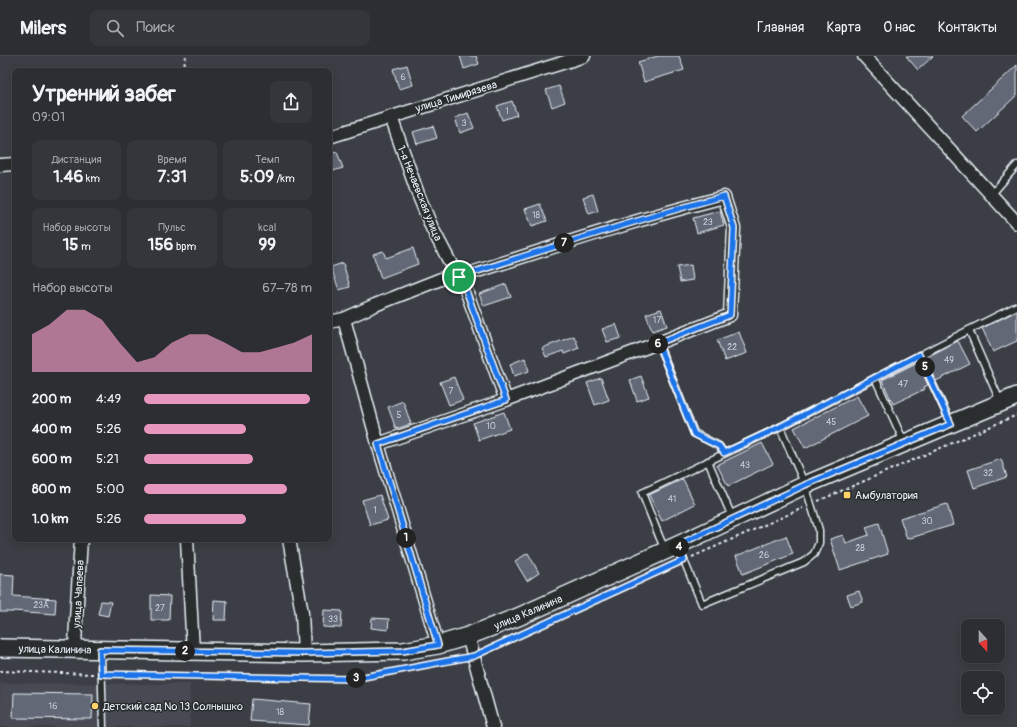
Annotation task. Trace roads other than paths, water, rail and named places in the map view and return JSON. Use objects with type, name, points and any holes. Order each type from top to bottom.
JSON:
[{"type":"main road","name":"улица Калинина","points":[[0,648],[304,653],[403,651],[438,645],[468,636],[518,617],[676,552],[733,519],[805,485],[1017,396]]},
{"type":"street","name":"улица Тимирязева","points":[[332,136],[584,56]]},
{"type":"street","points":[[864,56],[1017,223]]},
{"type":"street","name":"1-я Нечаевская улица","points":[[391,117],[418,194],[432,228],[454,270],[463,282],[506,400]]},
{"type":"street","points":[[0,165],[12,164]]},
{"type":"street","points":[[332,321],[344,319],[375,305],[446,278],[459,277],[612,228],[724,196],[734,228],[730,315],[506,400],[378,444]]},
{"type":"street","points":[[344,319],[378,444],[438,645]]},
{"type":"street","name":"улица Чапаева","points":[[75,650],[81,542]]},
{"type":"street","points":[[187,542],[193,651]]},
{"type":"street","points":[[290,542],[302,613],[304,653]]},
{"type":"street","points":[[468,636],[493,727]]},
{"type":"lane","points":[[991,195],[1017,166]]},
{"type":"lane","points":[[780,427],[805,485],[819,530],[819,543],[814,554],[804,562],[702,604],[676,552],[659,536],[642,493],[780,427],[1017,306]]},
{"type":"lane","points":[[969,330],[1001,403]]},
{"type":"lane","points":[[658,343],[694,434],[719,446],[724,453]]},
{"type":"lane","points":[[919,355],[951,424]]},
{"type":"lane","points":[[875,378],[905,443]]},
{"type":"lane","points":[[708,461],[733,519]]},
{"type":"lane","points":[[100,650],[103,727]]},
{"type":"place","name":"Амбулатория","points":[[847,495]]},
{"type":"place","name":"Детский сад № 13 Солнышко","points":[[95,706]]}]
